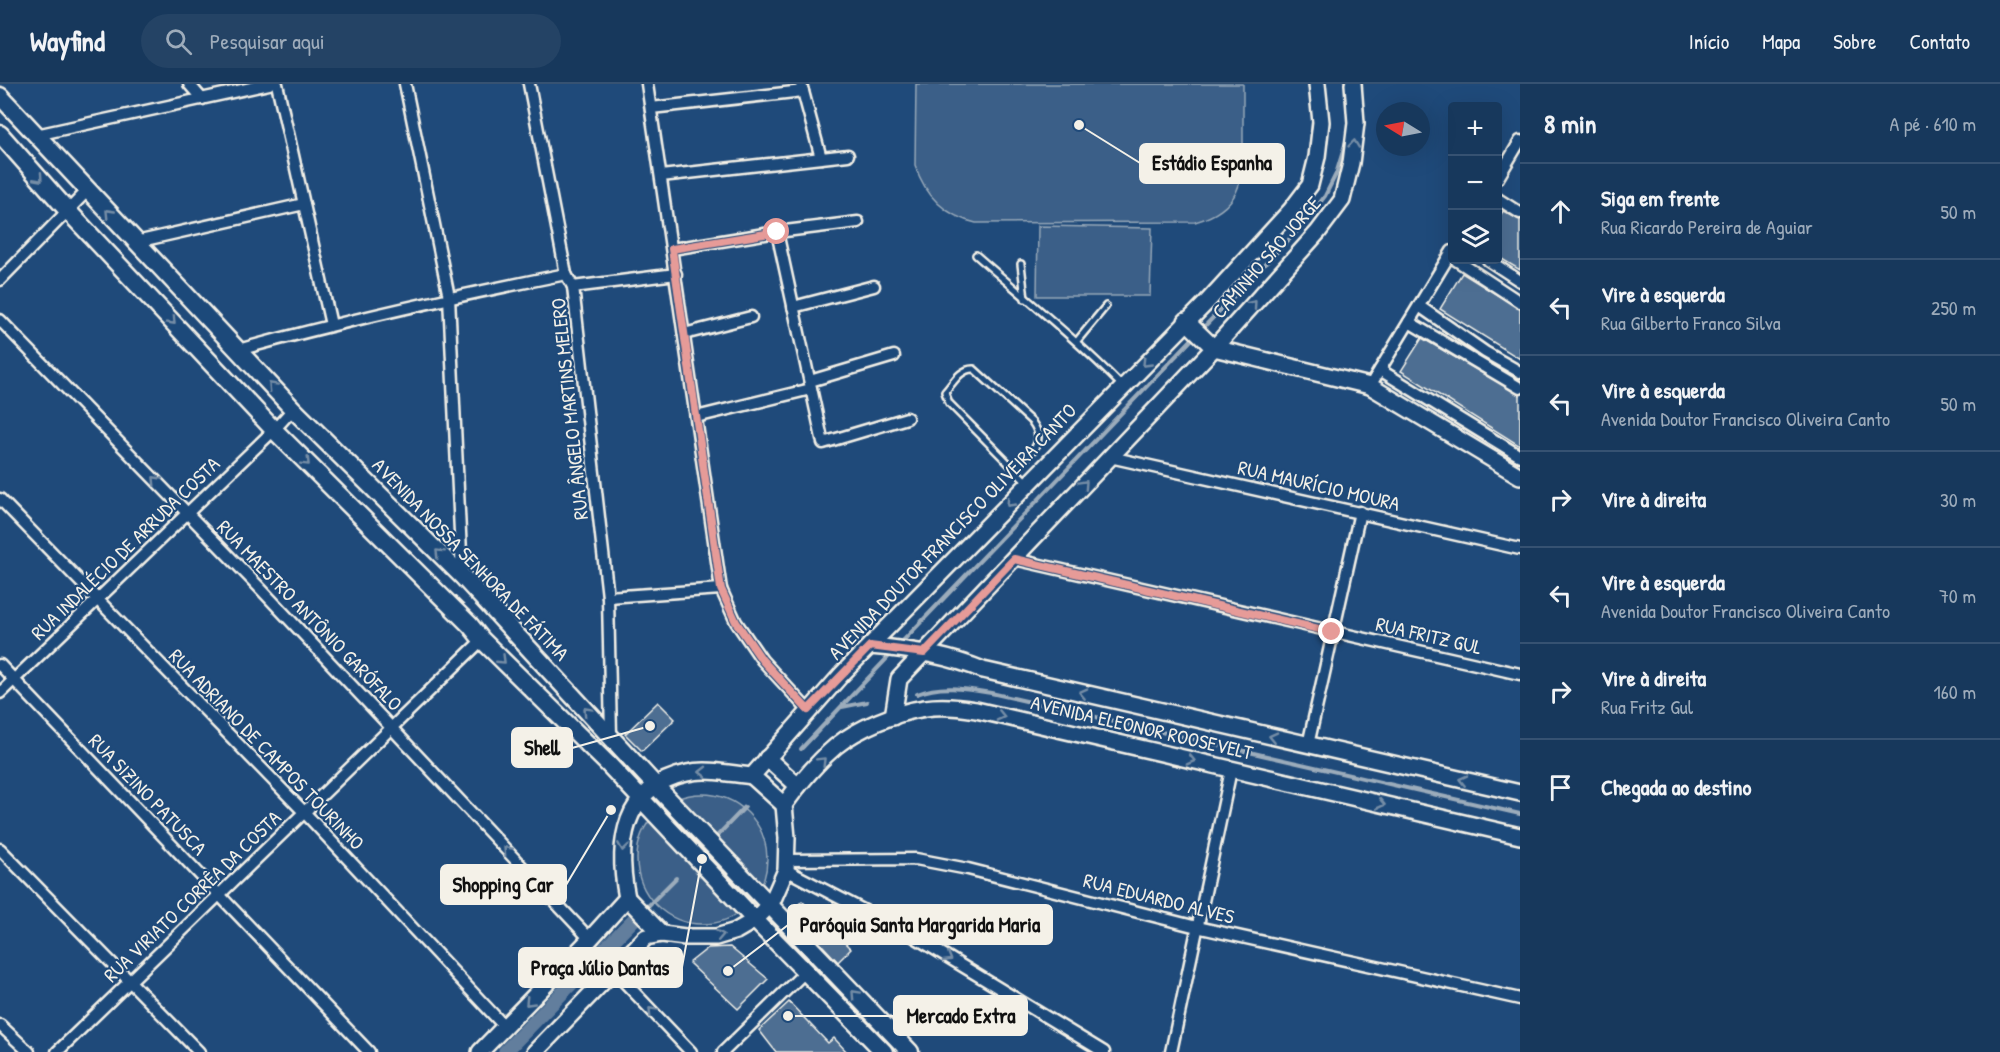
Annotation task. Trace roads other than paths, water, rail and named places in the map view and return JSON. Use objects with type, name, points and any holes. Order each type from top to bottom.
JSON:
[{"type":"main road","name":"AVENIDA NOSSA SENHORA DE FÁTIMA","points":[[0,96],[293,409],[462,576],[655,784],[910,1052]]},
{"type":"main road","points":[[0,134],[68,211],[274,430],[610,766],[755,920],[884,1052]]},
{"type":"street","points":[[189,84],[202,99]]},
{"type":"street","points":[[36,135],[269,84]]},
{"type":"street","points":[[277,84],[331,325]]},
{"type":"street","points":[[405,84],[449,297],[462,576]]},
{"type":"street","name":"RUA ÂNGELO MARTINS MELERO","points":[[529,84],[566,274],[573,287],[608,597],[611,736]]},
{"type":"street","points":[[647,84],[721,589],[736,622],[762,660],[808,710]]},
{"type":"street","name":"CAMINHO SÃO JORGE","points":[[1188,322],[1263,241],[1310,185],[1317,157],[1321,122],[1317,84]]},
{"type":"street","name":"CAMINHO SÃO JORGE","points":[[1209,343],[1318,232],[1342,200],[1352,163],[1356,123],[1353,84]]},
{"type":"street","points":[[651,108],[802,88],[820,158]]},
{"type":"street","points":[[1502,170],[1520,141]]},
{"type":"street","points":[[661,176],[848,155]]},
{"type":"street","points":[[0,280],[88,190]]},
{"type":"street","points":[[1502,202],[1520,213]]},
{"type":"street","points":[[136,242],[304,204]]},
{"type":"street","points":[[672,249],[858,222]]},
{"type":"street","points":[[777,232],[823,443],[907,418]]},
{"type":"street","points":[[1370,386],[1448,263]]},
{"type":"street","points":[[1465,264],[1520,302]]},
{"type":"street","points":[[1494,264],[1520,281]]},
{"type":"street","points":[[238,350],[449,297],[566,274]]},
{"type":"street","points":[[573,287],[676,274]]},
{"type":"street","points":[[794,307],[874,286]]},
{"type":"street","points":[[1419,306],[1485,352],[1520,372]]},
{"type":"street","points":[[684,334],[751,317]]},
{"type":"street","name":"RUA MAESTRO ANTÔNIO GARÓFALO","points":[[0,320],[391,726],[590,939]]},
{"type":"street","points":[[1188,322],[1209,343],[1370,386],[1520,476]]},
{"type":"street","name":"AVENIDA DOUTOR FRANCISCO OLIVEIRA CANTO","points":[[752,776],[808,710],[874,646],[1028,484],[1188,322]]},
{"type":"street","points":[[1409,322],[1520,388]]},
{"type":"street","points":[[893,717],[899,679],[1110,457],[1209,343]]},
{"type":"street","points":[[696,417],[811,385],[894,356]]},
{"type":"street","points":[[1380,369],[1520,456]]},
{"type":"street","name":"RUA INDALÉCIO DE ARRUDA COSTA","points":[[0,693],[274,430],[293,409]]},
{"type":"street","name":"RUA MAURÍCIO MOURA","points":[[1110,457],[1520,549]]},
{"type":"street","name":"RUA ADRIANO DE CAMPOS TOURINHO","points":[[0,499],[304,812],[505,1027]]},
{"type":"street","points":[[1308,745],[1360,512]]},
{"type":"street","name":"RUA FRITZ GUL","points":[[1014,559],[1520,674]]},
{"type":"street","points":[[608,597],[721,589]]},
{"type":"street","name":"RUA VIRIATO CORRÊA DA COSTA","points":[[57,1052],[482,640]]},
{"type":"street","name":"AVENIDA ELEONOR ROOSEVELT","points":[[874,646],[924,653],[964,662],[983,670],[1520,793]]},
{"type":"street","name":"RUA SIZINO PATUSCA","points":[[0,665],[369,1052]]},
{"type":"street","name":"AVENIDA ELEONOR ROOSEVELT","points":[[784,805],[798,786],[837,746],[860,730],[925,708],[953,706],[1520,836]]},
{"type":"street","points":[[767,758],[798,786]]},
{"type":"street","points":[[1171,1052],[1231,770]]},
{"type":"street","points":[[535,1052],[646,937],[662,934],[716,937],[736,931],[755,920],[771,904],[786,865],[784,805],[752,776],[702,771],[687,772],[655,784],[634,810],[622,848],[622,872],[630,902],[662,934]]},
{"type":"street","points":[[0,849],[199,1052]]},
{"type":"street","name":"RUA EDUARDO ALVES","points":[[786,865],[916,859],[968,869],[1197,927],[1520,999]]},
{"type":"street","points":[[786,865],[913,936],[1104,1052]]},
{"type":"street","points":[[480,1052],[590,939],[630,902]]},
{"type":"street","points":[[614,971],[691,1052]]},
{"type":"street","points":[[723,1052],[806,971]]},
{"type":"street","points":[[0,1025],[28,1052]]},
{"type":"lane","points":[[976,255],[1077,341],[1123,387]]},
{"type":"lane","points":[[1021,264],[1025,299]]},
{"type":"lane","points":[[1077,341],[1106,306]]},
{"type":"lane","points":[[1014,469],[1034,450],[1039,438],[1038,430],[974,369],[963,371],[945,392],[945,397],[1028,484]]},
{"type":"waterway","points":[[1201,330],[1303,225],[1325,196],[1336,174],[1347,138]]},
{"type":"waterway","points":[[900,644],[1196,335]]},
{"type":"waterway","points":[[801,749],[893,652]]},
{"type":"waterway","points":[[917,694],[945,688],[991,693],[1520,814]]},
{"type":"waterway","points":[[842,707],[867,702]]},
{"type":"waterway","points":[[718,835],[745,807]]},
{"type":"waterway","points":[[645,909],[676,878]]},
{"type":"waterway","points":[[505,1052],[639,914]]},
{"type":"place","name":"Estádio Espanha","points":[[1079,125]]},
{"type":"place","name":"Shell","points":[[650,726]]},
{"type":"place","name":"Shopping Car","points":[[611,810]]},
{"type":"place","name":"Praça Júlio Dantas","points":[[702,859]]},
{"type":"place","name":"Paróquia Santa Margarida Maria","points":[[728,971]]},
{"type":"place","name":"Mercado Extra","points":[[788,1016]]}]
